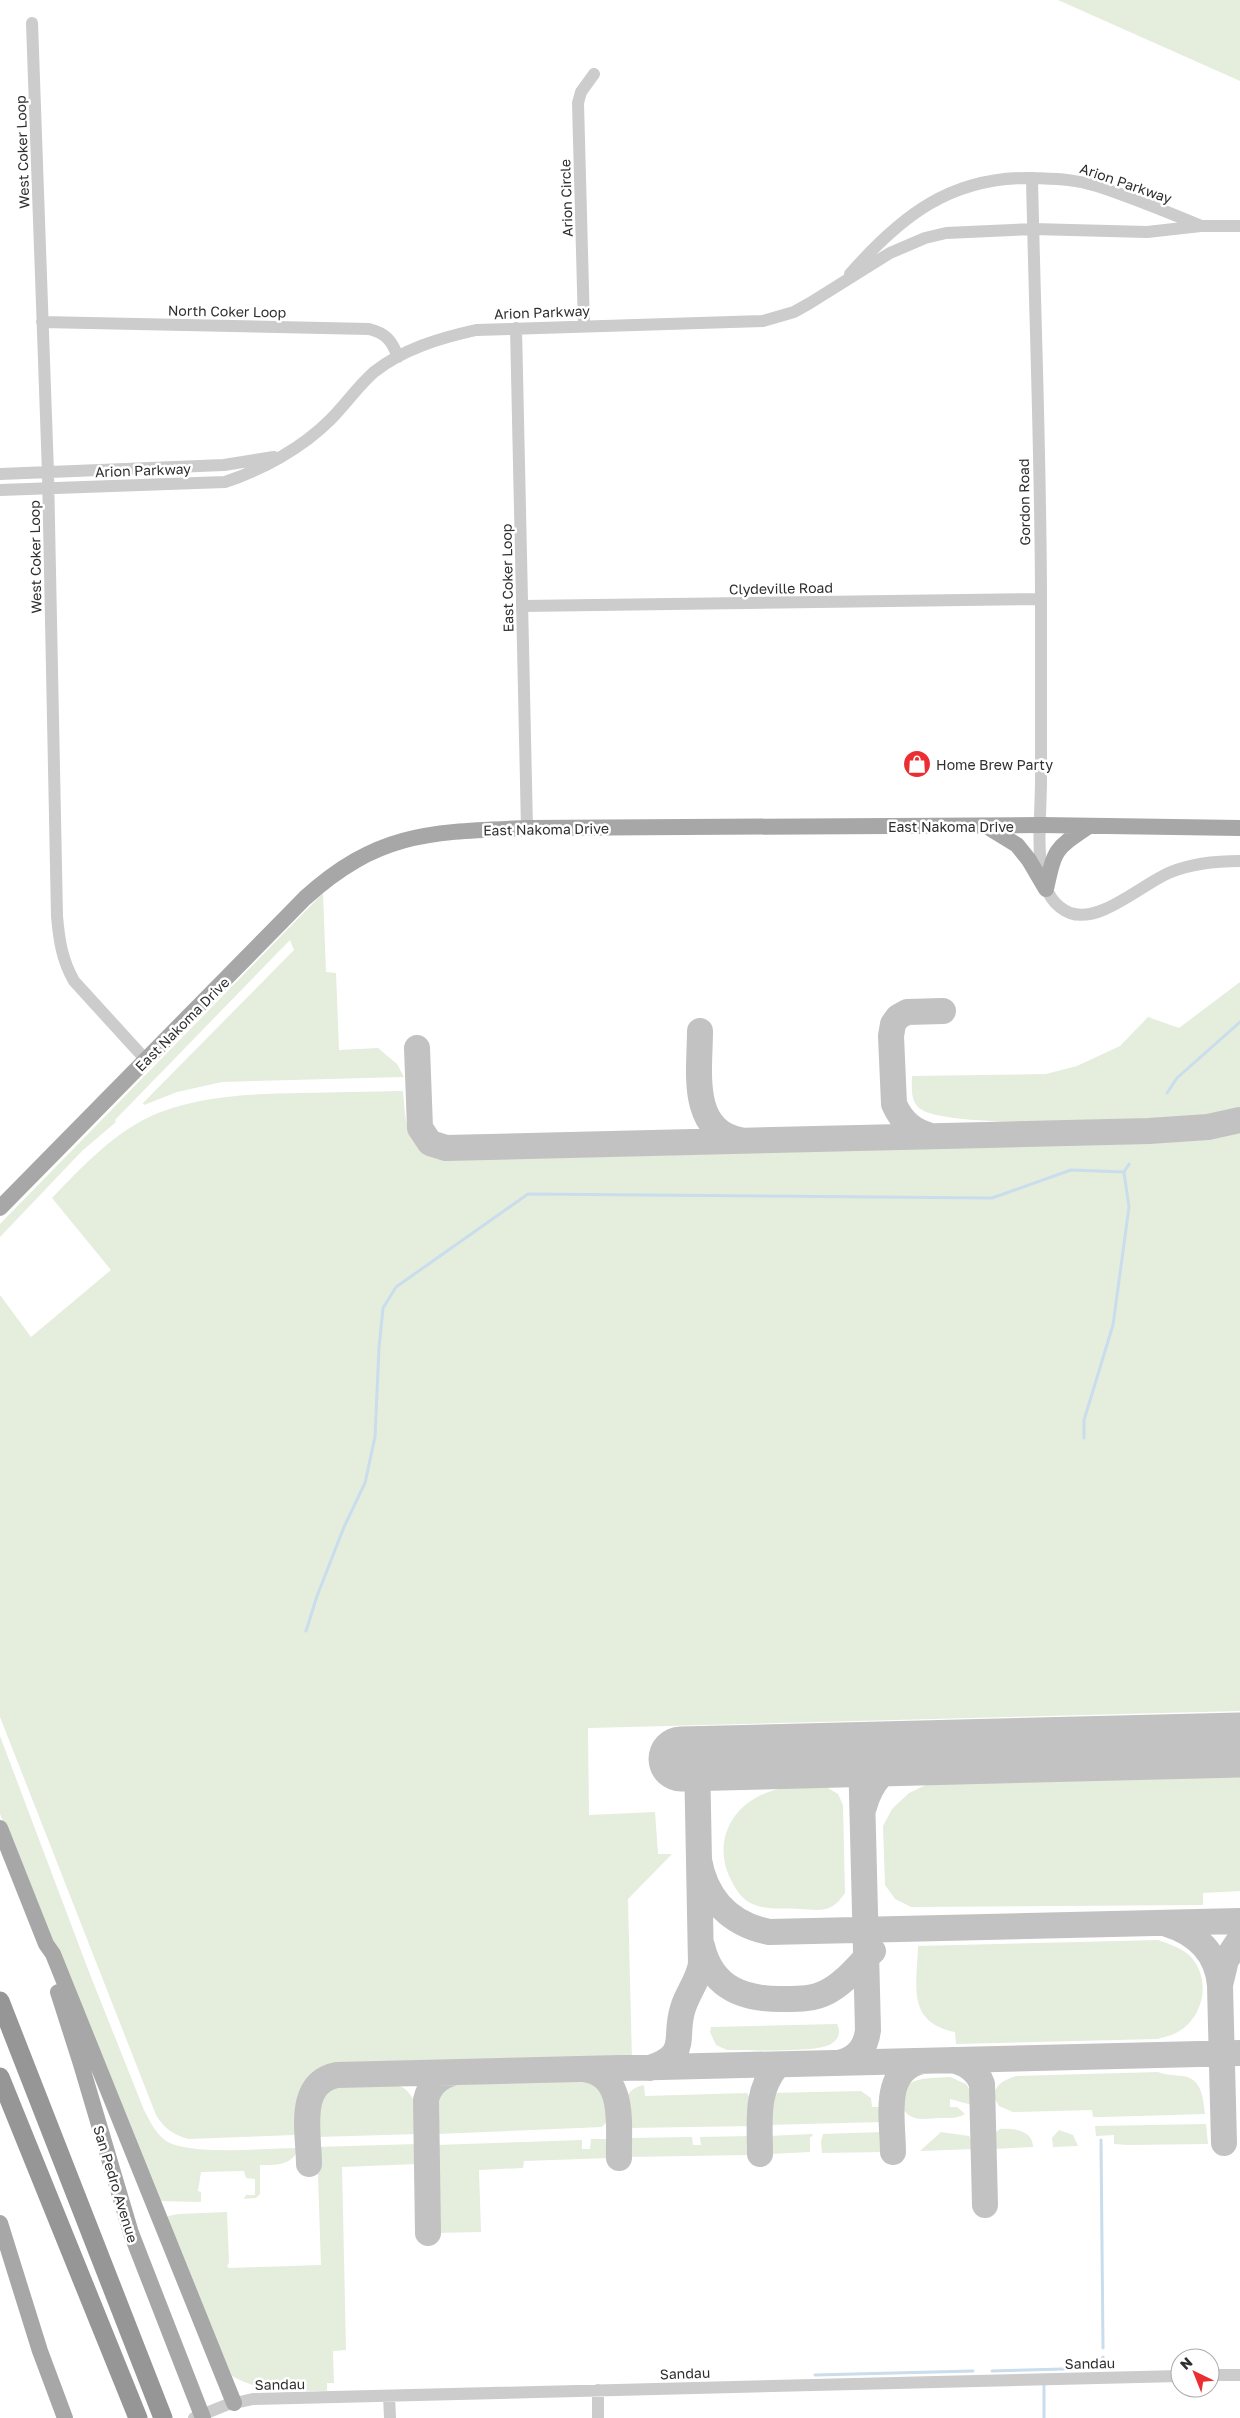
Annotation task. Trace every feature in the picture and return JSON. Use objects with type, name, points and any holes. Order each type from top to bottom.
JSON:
[{"type":"highway","points":[[0,2001],[163,2418]]},
{"type":"highway","points":[[0,2077],[138,2418]]},
{"type":"main road","name":"East Nakoma Drive","points":[[0,1208],[305,898],[341,868],[383,846],[421,835],[452,831],[527,828],[1041,825],[1240,828]]},
{"type":"main road","points":[[986,826],[1017,845],[1029,860],[1046,889]]},
{"type":"main road","points":[[1046,889],[1053,856],[1062,844],[1089,826]]},
{"type":"main road","name":"San Pedro Avenue","points":[[0,1828],[46,1944],[53,1954],[226,2405]]},
{"type":"main road","name":"San Pedro Avenue","points":[[46,1944],[45,1958],[81,2064],[125,2215],[145,2274],[203,2418]]},
{"type":"main road","points":[[0,2223],[37,2344],[65,2418]]},
{"type":"street","name":"West Coker Loop","points":[[32,23],[38,140],[48,473],[57,916],[60,942],[66,966],[74,981],[146,1060]]},
{"type":"street","name":"Arion Circle","points":[[584,326],[578,103],[580,92],[594,74]]},
{"type":"street","name":"Arion Parkway","points":[[838,287],[892,230],[914,212],[941,196],[978,182],[1010,177],[1066,179],[1096,185],[1202,226]]},
{"type":"street","name":"Gordon Road","points":[[1032,178],[1041,599],[1041,825],[1042,871],[1046,889]]},
{"type":"street","name":"Arion Parkway","points":[[0,490],[225,482],[253,473],[314,434],[329,421],[375,372],[398,357],[447,336],[476,330],[516,328],[763,321],[794,312],[838,287],[890,253],[925,238],[946,233],[971,230],[1033,229],[1147,232],[1202,226],[1240,226]]},
{"type":"street","name":"North Coker Loop","points":[[42,322],[369,329],[377,331],[392,342],[398,357]]},
{"type":"street","name":"East Coker Loop","points":[[516,328],[527,828]]},
{"type":"street","name":"Arion Parkway","points":[[0,474],[224,465],[281,456]]},
{"type":"street","name":"Clydeville Road","points":[[522,606],[1041,599]]},
{"type":"street","points":[[1046,889],[1050,897],[1070,912],[1082,915],[1093,914],[1174,871],[1217,861],[1240,862]]},
{"type":"street","points":[[1220,2375],[1240,2374]]},
{"type":"street","name":"Sandau","points":[[194,2418],[226,2405],[253,2399],[1170,2376]]},
{"type":"street","points":[[598,2390],[598,2418]]},
{"type":"street","points":[[389,2396],[390,2418]]},
{"type":"green space","points":[[1058,0],[1240,0],[1240,81]]},
{"type":"green space","points":[[323,893],[326,972],[336,973],[339,1050],[378,1048],[397,1064],[404,1077],[222,1082],[177,1092],[144,1105],[143,1103],[294,950],[290,940],[115,1120],[116,1122],[82,1151],[0,1237],[0,1224]]},
{"type":"green space","points":[[1240,982],[1240,1110],[1177,1118],[1128,1121],[1021,1122],[974,1120],[939,1115],[919,1108],[914,1101],[912,1076],[1046,1074],[1077,1066],[1120,1046],[1148,1017],[1179,1028]]},
{"type":"green space","points":[[403,1091],[407,1124],[414,1140],[420,1147],[441,1159],[1176,1142],[1240,1131],[1240,1711],[588,1728],[589,1815],[655,1812],[658,1854],[672,1854],[628,1899],[632,2060],[337,2066],[322,2071],[305,2086],[299,2100],[298,2125],[294,2135],[189,2139],[178,2136],[170,2131],[156,2115],[0,1717],[0,1295],[31,1337],[111,1270],[52,1198],[101,1150],[143,1120],[175,1107],[210,1099],[282,1093]]},
{"type":"green space","points":[[0,1736],[89,1972],[144,2110],[156,2131],[166,2141],[177,2146],[193,2148],[230,2150],[299,2148],[296,2154],[288,2161],[278,2164],[260,2165],[260,2194],[256,2198],[244,2199],[246,2195],[255,2195],[255,2179],[246,2178],[244,2171],[201,2172],[198,2191],[201,2192],[201,2202],[157,2201],[0,1814]]},
{"type":"green space","points":[[1240,1777],[1240,1891],[1203,1893],[1203,1905],[911,1907],[895,1899],[885,1885],[883,1826],[892,1809],[909,1793],[928,1784]]},
{"type":"green space","points":[[781,1788],[828,1788],[838,1794],[843,1805],[845,1893],[840,1900],[830,1908],[820,1910],[766,1908],[747,1901],[738,1892],[725,1865],[725,1837],[737,1813],[760,1795]]},
{"type":"green space","points":[[1158,1940],[1179,1948],[1190,1956],[1197,1965],[1203,1987],[1199,2009],[1193,2018],[1186,2027],[1169,2036],[1157,2039],[956,2044],[955,2032],[939,2027],[928,2020],[921,2011],[916,1988],[918,1946]]},
{"type":"green space","points":[[837,2024],[839,2035],[831,2044],[812,2049],[797,2050],[727,2050],[716,2045],[710,2032],[711,2027]]},
{"type":"green space","points":[[1158,2072],[1182,2076],[1194,2081],[1200,2090],[1205,2114],[1093,2117],[1092,2110],[1013,2112],[999,2106],[994,2098],[994,2093],[998,2086],[1016,2076]]},
{"type":"green space","points":[[950,2077],[966,2084],[974,2096],[972,2105],[950,2099],[950,2107],[957,2107],[965,2114],[952,2118],[921,2119],[909,2115],[905,2111],[901,2100],[909,2084],[923,2079]]},
{"type":"green space","points":[[583,2079],[598,2085],[604,2093],[608,2114],[607,2121],[602,2127],[437,2134],[433,2131],[435,2097],[444,2086],[452,2083],[463,2081]]},
{"type":"green space","points":[[390,2083],[406,2090],[411,2095],[416,2109],[418,2134],[317,2137],[317,2107],[322,2094],[327,2089],[334,2085]]},
{"type":"green space","points":[[644,2085],[645,2096],[747,2093],[752,2102],[752,2126],[628,2128],[625,2125],[626,2100],[632,2090]]},
{"type":"green space","points":[[861,2091],[871,2098],[872,2107],[884,2107],[884,2122],[766,2125],[767,2099],[771,2093]]},
{"type":"green space","points":[[1206,2124],[1208,2144],[1114,2144],[1114,2135],[1096,2136],[1095,2126]]},
{"type":"green space","points":[[1000,2129],[1022,2131],[1030,2137],[1033,2147],[994,2149],[996,2132]]},
{"type":"green space","points":[[1059,2130],[1073,2135],[1078,2146],[1053,2147],[1052,2138]]},
{"type":"green space","points":[[882,2132],[883,2152],[822,2153],[821,2142],[823,2134]]},
{"type":"green space","points":[[941,2132],[969,2136],[975,2149],[920,2151]]},
{"type":"green space","points":[[812,2134],[813,2136],[810,2137],[810,2152],[771,2154],[768,2151],[767,2136]]},
{"type":"green space","points":[[752,2136],[752,2152],[749,2155],[626,2157],[626,2144],[630,2138],[692,2137],[693,2145],[701,2145],[700,2137]]},
{"type":"green space","points":[[591,2139],[609,2139],[610,2158],[524,2161],[523,2168],[479,2170],[481,2232],[435,2233],[433,2150],[436,2145],[582,2140],[582,2149],[590,2149]]},
{"type":"green space","points":[[417,2144],[418,2164],[342,2167],[346,2350],[333,2351],[334,2383],[327,2383],[327,2391],[278,2390],[255,2385],[232,2376],[166,2219],[168,2216],[227,2212],[229,2263],[227,2266],[229,2268],[321,2265],[317,2147]]},
{"type":"waterway","points":[[1167,1093],[1177,1078],[1240,1022]]},
{"type":"waterway","points":[[1084,1438],[1084,1420],[1113,1325],[1129,1207],[1124,1172],[1129,1164]]},
{"type":"waterway","points":[[306,1631],[317,1596],[344,1527],[365,1483],[375,1437],[379,1348],[383,1308],[396,1287],[528,1194],[992,1198],[1071,1170],[1124,1172]]},
{"type":"waterway","points":[[1101,2140],[1103,2348]]},
{"type":"waterway","points":[[992,2371],[1100,2368],[1103,2357]]},
{"type":"waterway","points":[[815,2375],[973,2371]]},
{"type":"waterway","points":[[1044,2384],[1044,2418]]},
{"type":"taxiway","points":[[931,1136],[904,1121],[894,1104],[891,1036],[893,1024],[898,1017],[907,1012],[943,1011]]},
{"type":"taxiway","points":[[700,1031],[699,1080],[705,1111],[712,1124],[723,1134],[739,1140]]},
{"type":"taxiway","points":[[417,1048],[420,1128],[430,1143],[446,1148],[1149,1131],[1208,1127],[1240,1120]]},
{"type":"taxiway","points":[[864,1807],[870,1790],[887,1769],[902,1759],[935,1752]]},
{"type":"taxiway","points":[[838,2063],[850,2059],[859,2052],[865,2042],[868,2030],[861,1754]]},
{"type":"taxiway","points":[[650,2068],[663,2063],[676,2051],[683,2008],[698,1976],[701,1964],[697,1758]]},
{"type":"taxiway","points":[[699,1860],[707,1887],[722,1908],[743,1923],[769,1932],[1240,1921]]},
{"type":"taxiway","points":[[1167,1924],[1188,1933],[1204,1946],[1215,1964],[1218,1975],[1220,1986],[1224,2143]]},
{"type":"taxiway","points":[[1220,1985],[1226,1960],[1240,1939]]},
{"type":"taxiway","points":[[702,1946],[707,1961],[722,1982],[744,1994],[770,1999],[801,1999],[822,1994],[840,1984],[873,1951]]},
{"type":"taxiway","points":[[309,2164],[307,2125],[310,2099],[315,2088],[324,2080],[337,2075],[1240,2053]]},
{"type":"taxiway","points":[[952,2060],[970,2068],[982,2084],[985,2205]]},
{"type":"taxiway","points":[[893,2152],[891,2112],[895,2085],[900,2075],[909,2066],[922,2061]]},
{"type":"taxiway","points":[[760,2154],[760,2107],[762,2096],[765,2085],[778,2065]]},
{"type":"taxiway","points":[[584,2069],[598,2073],[614,2091],[619,2117],[619,2158]]},
{"type":"taxiway","points":[[428,2233],[426,2100],[429,2090],[435,2083],[453,2073]]},
{"type":"runway","points":[[681,1759],[1240,1745]]},
{"type":"place","name":"Home Brew Party","points":[[917,764]]}]
